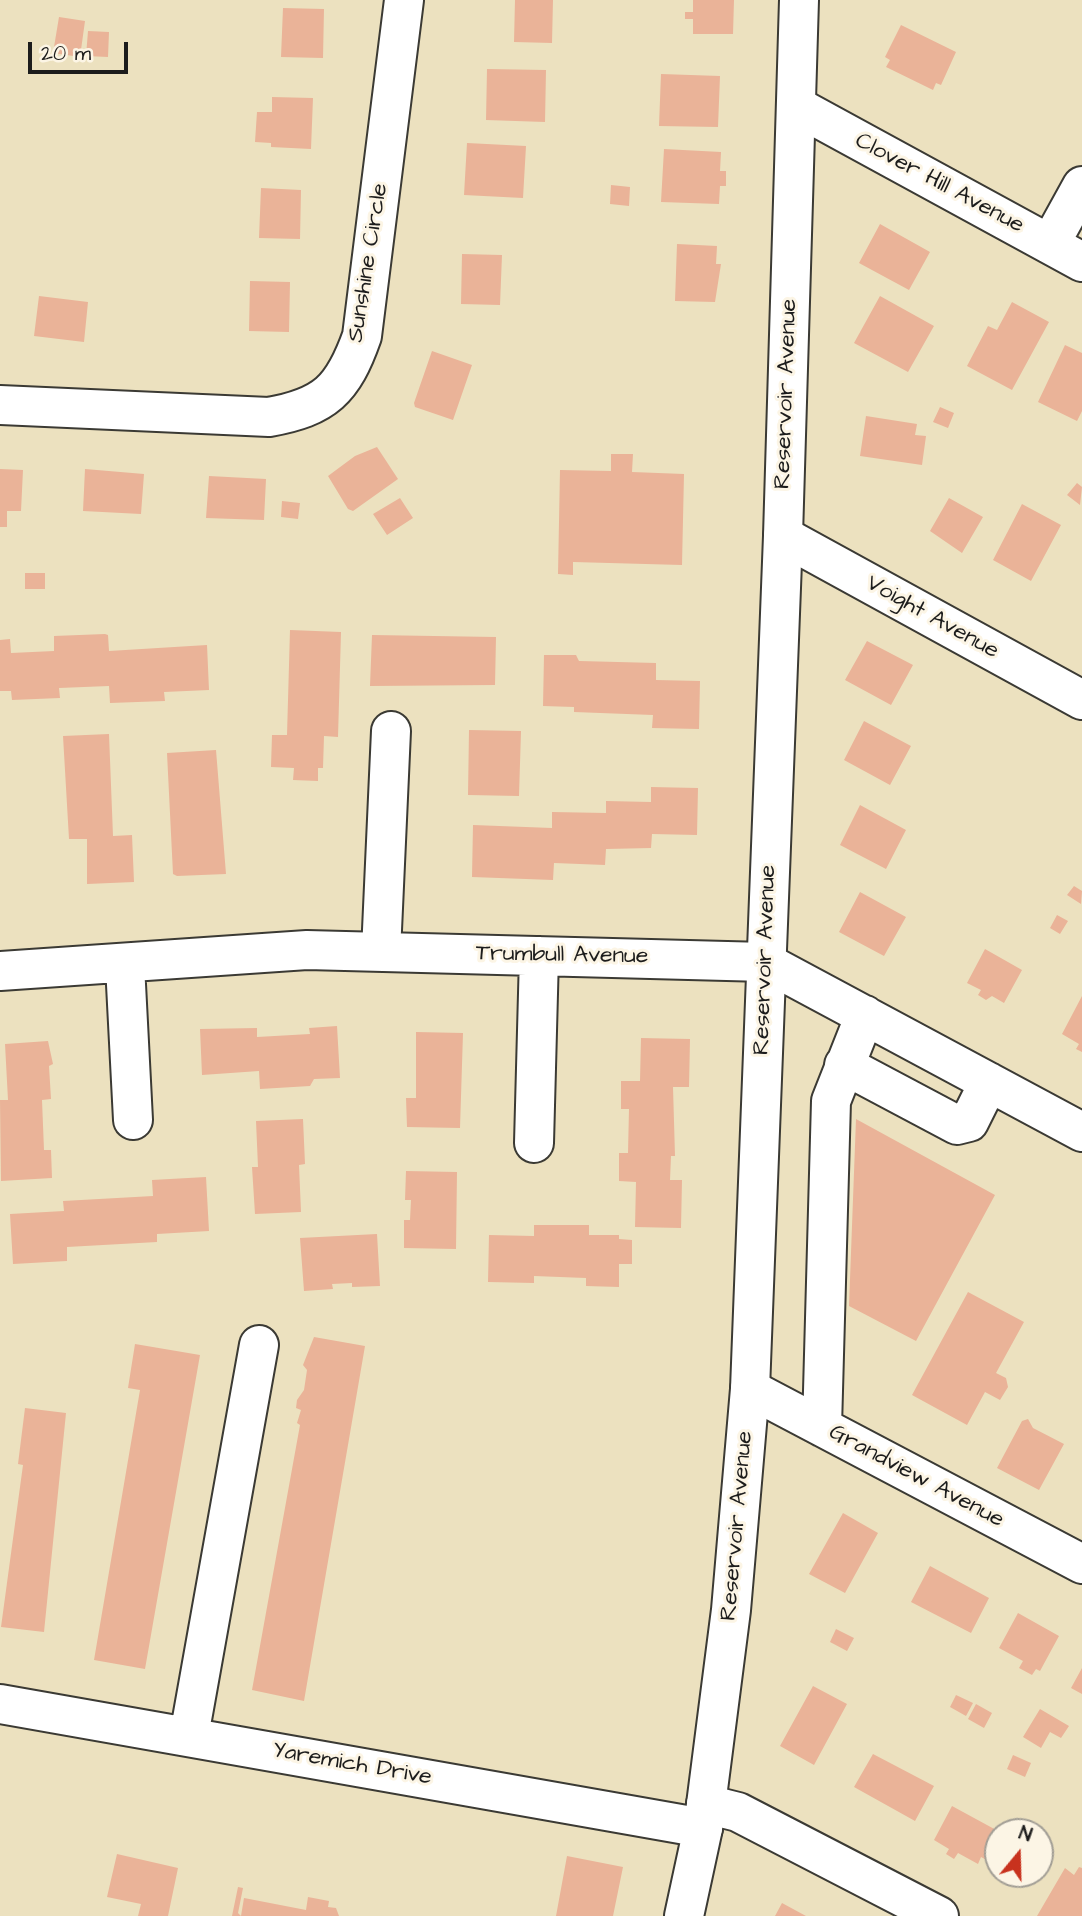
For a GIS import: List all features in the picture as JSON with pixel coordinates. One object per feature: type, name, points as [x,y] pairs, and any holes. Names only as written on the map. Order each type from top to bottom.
[{"type":"street","name":"Sunshine Circle","points":[[0,405],[269,417],[305,411],[341,382],[362,336],[404,0]]},
{"type":"street","name":"Reservoir Avenue","points":[[684,1916],[704,1816],[731,1610],[750,1389],[783,536],[799,0]]},
{"type":"street","name":"Clover Hill Avenue","points":[[796,106],[1066,253]]},
{"type":"street","points":[[1066,253],[1082,186]]},
{"type":"street","name":"Voight Avenue","points":[[783,536],[1082,700]]},
{"type":"street","points":[[381,951],[391,731]]},
{"type":"street","name":"Trumbull Avenue","points":[[1,964],[125,965],[307,950],[765,962],[1082,1132]]},
{"type":"street","points":[[534,1143],[539,956]]},
{"type":"street","points":[[125,965],[133,1120]]},
{"type":"street","points":[[822,1427],[831,1101],[865,1015]]},
{"type":"street","points":[[844,1065],[957,1125],[969,1122],[989,1083]]},
{"type":"street","points":[[189,1736],[259,1345]]},
{"type":"street","name":"Grandview Avenue","points":[[750,1389],[1082,1564]]},
{"type":"street","name":"Yaremich Drive","points":[[0,1704],[704,1816],[738,1812],[939,1916]]},
{"type":"building","points":[[515,0],[553,0],[552,43],[514,42]]},
{"type":"building","points":[[693,0],[734,0],[733,34],[693,34],[693,19],[685,19],[685,12],[693,12]]},
{"type":"building","points":[[283,8],[324,9],[323,58],[281,57]]},
{"type":"building","points":[[59,17],[85,21],[80,57],[53,53]]},
{"type":"building","points":[[901,25],[956,52],[941,85],[936,83],[933,90],[886,67],[890,60],[885,57]]},
{"type":"building","points":[[88,31],[109,32],[108,57],[86,56]]},
{"type":"building","points":[[487,69],[546,70],[545,122],[486,120]]},
{"type":"building","points":[[661,74],[720,76],[718,127],[659,126]]},
{"type":"building","points":[[272,97],[313,98],[311,149],[271,147],[271,143],[255,142],[257,112],[272,112]]},
{"type":"building","points":[[467,143],[526,146],[523,198],[464,195]]},
{"type":"building","points":[[664,149],[721,152],[720,171],[726,171],[726,186],[720,186],[719,204],[661,202]]},
{"type":"building","points":[[611,185],[630,187],[629,206],[610,204]]},
{"type":"building","points":[[261,188],[301,190],[300,239],[259,238]]},
{"type":"building","points":[[880,224],[930,252],[909,290],[859,263]]},
{"type":"building","points":[[677,244],[717,246],[716,264],[721,264],[715,302],[675,301]]},
{"type":"building","points":[[462,254],[502,255],[500,305],[461,304]]},
{"type":"building","points":[[250,281],[290,282],[289,332],[249,331]]},
{"type":"building","points":[[39,296],[88,302],[84,342],[34,336]]},
{"type":"building","points":[[880,296],[934,326],[908,372],[854,343]]},
{"type":"building","points":[[1012,302],[1049,322],[1012,390],[967,366],[988,326],[997,330]]},
{"type":"building","points":[[1065,345],[1082,353],[1082,411],[1077,421],[1038,402]]},
{"type":"building","points":[[432,351],[472,365],[453,420],[415,407],[414,403]]},
{"type":"building","points":[[940,407],[954,413],[948,428],[933,422]]},
{"type":"building","points":[[866,416],[917,424],[915,435],[926,436],[922,465],[860,456]]},
{"type":"building","points":[[377,447],[398,479],[353,511],[348,509],[328,476],[355,456]]},
{"type":"building","points":[[611,454],[633,454],[632,472],[684,474],[682,565],[573,562],[573,575],[558,574],[560,470],[611,471]]},
{"type":"building","points":[[0,469],[23,470],[21,511],[7,511],[7,527],[0,527]]},
{"type":"building","points":[[85,469],[144,474],[141,514],[83,511]]},
{"type":"building","points":[[209,476],[266,479],[264,520],[206,518]]},
{"type":"building","points":[[1077,483],[1082,487],[1080,505],[1067,495]]},
{"type":"building","points":[[400,498],[413,518],[387,535],[373,514]]},
{"type":"building","points":[[949,498],[983,517],[962,553],[930,531]]},
{"type":"building","points":[[282,501],[300,503],[298,519],[281,517]]},
{"type":"building","points":[[1022,504],[1061,525],[1031,581],[993,560]]},
{"type":"building","points":[[25,573],[45,573],[45,589],[25,589]]},
{"type":"building","points":[[290,630],[341,632],[338,737],[324,736],[323,768],[318,768],[318,781],[293,780],[294,768],[271,767],[272,735],[287,735]]},
{"type":"building","points":[[108,635],[109,651],[207,645],[209,690],[164,692],[165,701],[110,703],[109,686],[59,688],[60,698],[12,700],[11,691],[0,691],[0,640],[10,639],[11,653],[54,651],[54,636]]},
{"type":"building","points":[[372,635],[496,637],[495,685],[370,686]]},
{"type":"building","points":[[867,641],[913,665],[891,705],[845,680]]},
{"type":"building","points":[[544,655],[576,655],[579,661],[656,663],[656,680],[700,681],[699,729],[652,728],[653,715],[574,712],[574,707],[543,706]]},
{"type":"building","points":[[864,721],[911,746],[890,785],[844,760]]},
{"type":"building","points":[[469,730],[521,731],[519,796],[468,795]]},
{"type":"building","points":[[109,734],[113,836],[132,835],[134,882],[87,884],[87,839],[69,839],[63,736]]},
{"type":"building","points":[[216,750],[226,874],[177,876],[173,874],[167,753]]},
{"type":"building","points":[[651,787],[698,788],[697,835],[652,834],[651,848],[606,849],[605,865],[554,863],[553,880],[472,877],[473,825],[552,828],[552,812],[606,813],[606,801],[651,802]]},
{"type":"building","points":[[860,805],[906,830],[886,869],[840,845]]},
{"type":"building","points":[[1074,886],[1082,891],[1081,904],[1067,895]]},
{"type":"building","points":[[860,892],[906,917],[884,956],[839,932]]},
{"type":"building","points":[[1057,915],[1068,921],[1060,934],[1050,928]]},
{"type":"building","points":[[985,949],[1022,970],[1004,1003],[992,996],[986,1000],[978,995],[981,990],[967,983]]},
{"type":"building","points":[[1082,996],[1082,1052],[1076,1049],[1079,1044],[1062,1034]]},
{"type":"building","points":[[337,1026],[340,1078],[314,1079],[310,1086],[260,1089],[259,1071],[202,1075],[200,1029],[257,1028],[257,1037],[310,1034],[309,1028]]},
{"type":"building","points":[[416,1032],[463,1033],[460,1128],[407,1127],[406,1098],[416,1098]]},
{"type":"building","points":[[641,1038],[690,1039],[689,1087],[673,1087],[675,1156],[671,1156],[670,1180],[682,1180],[681,1228],[635,1227],[636,1182],[619,1181],[619,1153],[628,1153],[629,1109],[621,1109],[621,1081],[640,1081]]},
{"type":"building","points":[[48,1041],[53,1064],[49,1066],[51,1099],[42,1100],[44,1150],[51,1150],[52,1178],[1,1181],[0,1100],[8,1100],[5,1044]]},
{"type":"building","points":[[303,1119],[305,1164],[299,1165],[301,1212],[255,1214],[252,1167],[258,1167],[256,1121]]},
{"type":"building","points":[[856,1119],[995,1195],[916,1341],[849,1306]]},
{"type":"building","points":[[406,1171],[457,1172],[456,1249],[404,1248],[404,1220],[410,1220],[411,1200],[405,1200]]},
{"type":"building","points":[[206,1177],[209,1231],[157,1234],[157,1242],[67,1247],[67,1261],[13,1264],[10,1214],[64,1211],[63,1201],[153,1196],[152,1180]]},
{"type":"building","points":[[534,1225],[589,1225],[589,1235],[619,1235],[619,1239],[632,1240],[632,1264],[619,1264],[619,1287],[586,1286],[586,1278],[534,1276],[534,1283],[488,1282],[489,1235],[534,1236]]},
{"type":"building","points":[[377,1234],[380,1286],[352,1287],[352,1283],[332,1284],[333,1289],[304,1291],[300,1238]]},
{"type":"building","points":[[968,1292],[1024,1322],[996,1373],[1006,1378],[1008,1387],[1000,1400],[985,1392],[967,1425],[912,1395]]},
{"type":"building","points":[[314,1337],[365,1346],[304,1701],[252,1690],[300,1425],[297,1423],[301,1410],[296,1408],[297,1400],[304,1390],[307,1370],[303,1365]]},
{"type":"building","points":[[135,1344],[200,1355],[145,1669],[94,1660],[140,1390],[128,1388]]},
{"type":"building","points":[[25,1408],[66,1413],[44,1632],[1,1627],[23,1465],[18,1464]]},
{"type":"building","points":[[1028,1419],[1033,1428],[1064,1444],[1039,1490],[997,1468],[1022,1421]]},
{"type":"building","points":[[843,1513],[878,1533],[845,1593],[809,1574]]},
{"type":"building","points":[[930,1566],[989,1598],[971,1633],[911,1602]]},
{"type":"building","points":[[1018,1613],[1059,1636],[1040,1671],[1036,1669],[1032,1675],[1019,1668],[1023,1661],[999,1648]]},
{"type":"building","points":[[836,1629],[854,1638],[847,1651],[830,1642]]},
{"type":"building","points":[[1082,1668],[1082,1694],[1071,1688]]},
{"type":"building","points":[[813,1686],[847,1704],[814,1765],[780,1746]]},
{"type":"building","points":[[956,1695],[973,1703],[966,1716],[950,1707]]},
{"type":"building","points":[[976,1704],[992,1713],[984,1728],[968,1719]]},
{"type":"building","points":[[1040,1709],[1069,1726],[1061,1738],[1050,1732],[1041,1748],[1023,1737]]},
{"type":"building","points":[[873,1754],[934,1786],[915,1821],[854,1787]]},
{"type":"building","points":[[1013,1755],[1031,1763],[1025,1777],[1007,1769]]},
{"type":"building","points":[[952,1806],[984,1823],[984,1859],[981,1857],[978,1864],[958,1853],[954,1859],[946,1854],[949,1849],[934,1840]]},
{"type":"building","points":[[117,1854],[178,1868],[168,1916],[138,1916],[141,1904],[107,1897]]},
{"type":"building","points":[[567,1856],[623,1867],[613,1916],[556,1916]]},
{"type":"building","points":[[1079,1867],[1082,1868],[1082,1916],[1037,1916],[1065,1868],[1074,1875]]},
{"type":"building","points":[[238,1887],[243,1888],[238,1913],[241,1916],[232,1916]]},
{"type":"building","points":[[308,1897],[329,1901],[328,1907],[336,1908],[339,1916],[241,1916],[244,1898],[306,1910]]},
{"type":"building","points":[[782,1903],[806,1916],[775,1916]]}]
